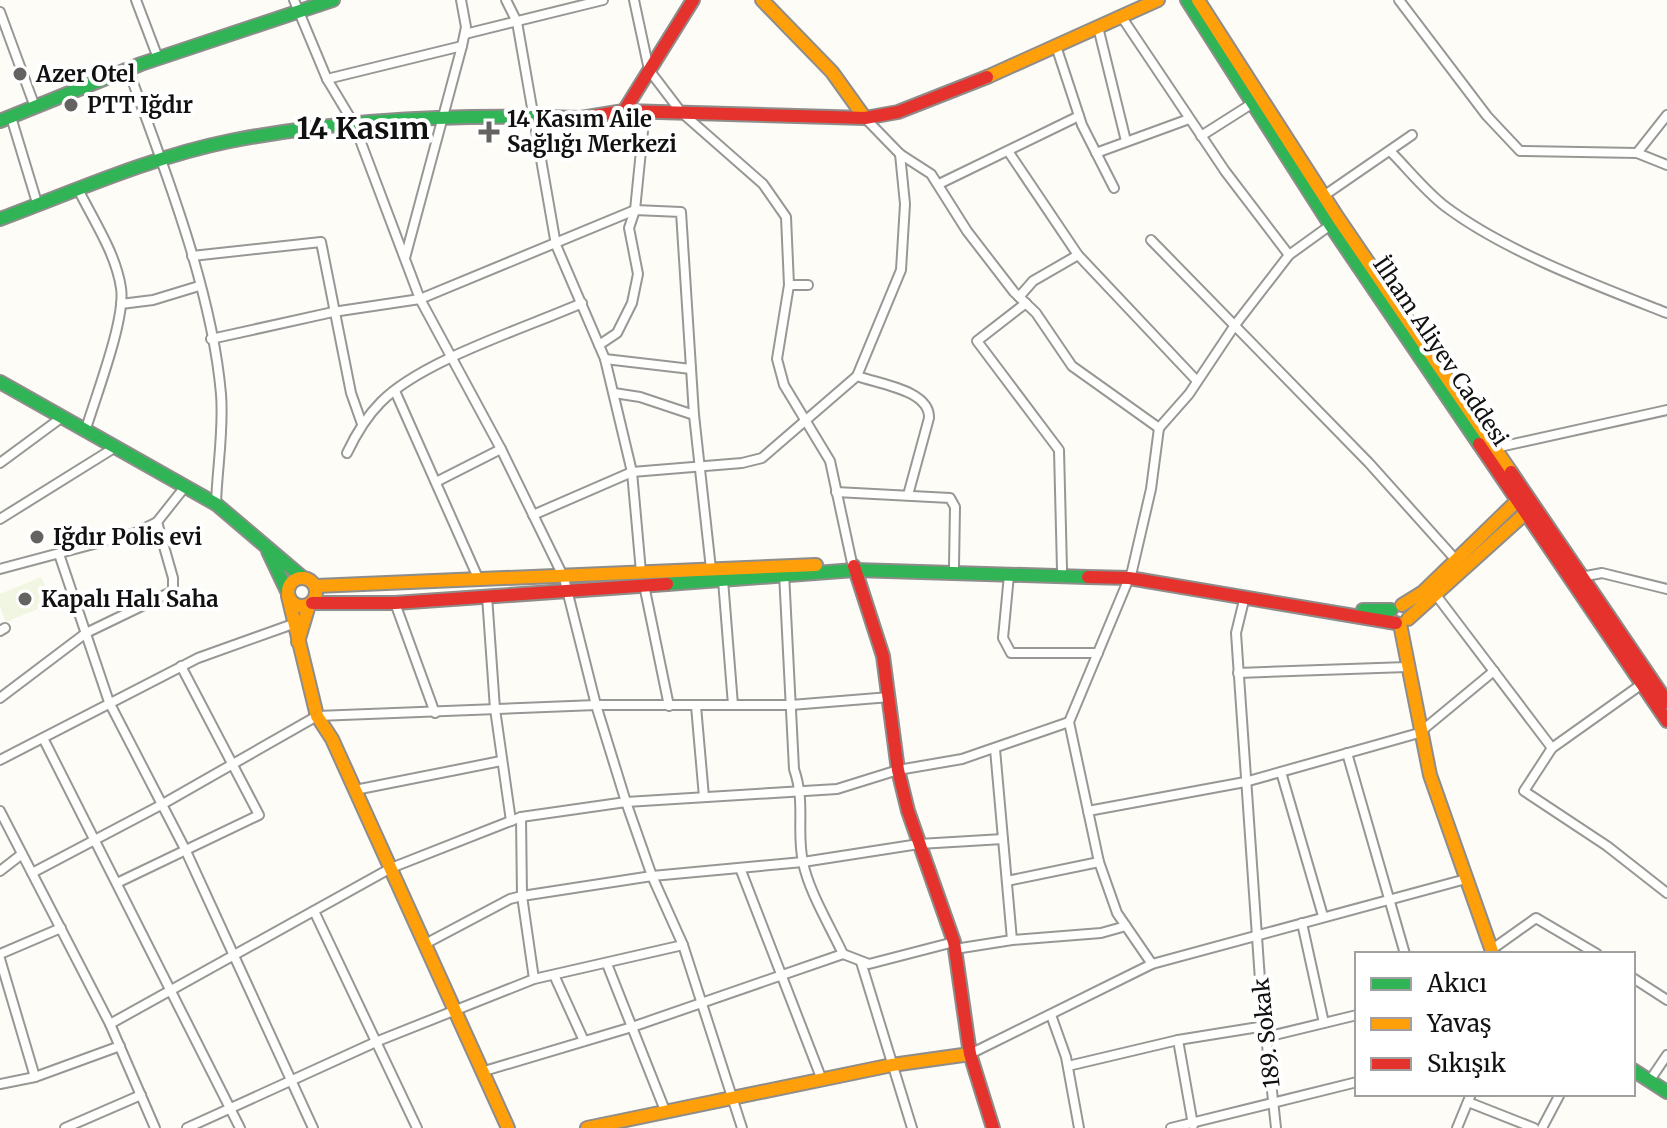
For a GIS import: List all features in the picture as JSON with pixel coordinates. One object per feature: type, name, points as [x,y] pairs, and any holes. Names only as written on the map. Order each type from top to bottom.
[{"type":"street","points":[[136,0],[158,58]]},
{"type":"street","points":[[38,206],[5,119],[295,7],[333,0]]},
{"type":"street","points":[[404,259],[465,34],[461,0]]},
{"type":"street","points":[[506,0],[517,22],[556,245],[605,359],[614,393],[632,472],[642,578],[669,706]]},
{"type":"street","points":[[465,34],[603,0]]},
{"type":"street","points":[[634,0],[649,70],[681,112],[746,167],[781,206],[786,217],[789,285],[777,359],[784,385],[830,461],[854,566],[883,656],[898,770],[919,844],[955,946],[970,1054],[993,1128]]},
{"type":"street","points":[[624,111],[693,0]]},
{"type":"street","points":[[762,0],[832,72],[865,118],[900,154],[931,174],[967,231],[1072,366],[1159,428]]},
{"type":"street","points":[[0,219],[162,159],[230,141],[354,124],[445,115],[581,118],[624,111],[681,112],[734,118],[865,118],[898,112],[942,97],[1158,0]]},
{"type":"street","name":"İlham Aliyev Caddesi","points":[[1187,0],[1253,103],[1521,497],[1581,577],[1667,702]]},
{"type":"street","name":"İlham Aliyev Caddesi","points":[[1198,0],[1319,199]]},
{"type":"street","points":[[1399,0],[1487,116],[1520,151],[1637,153],[1667,165]]},
{"type":"street","points":[[295,7],[327,79],[354,124],[420,299],[501,449],[566,584],[596,705],[626,802],[652,876],[683,945],[742,1128]]},
{"type":"street","points":[[0,12],[35,107]]},
{"type":"street","points":[[1121,16],[1189,119],[1289,255]]},
{"type":"street","points":[[1098,27],[1126,141]]},
{"type":"street","points":[[327,79],[462,46]]},
{"type":"street","points":[[1056,46],[1079,116],[1114,188]]},
{"type":"street","points":[[128,69],[162,159],[192,256],[211,339],[221,395],[216,504]]},
{"type":"street","points":[[1201,136],[1253,103]]},
{"type":"street","points":[[599,345],[617,333],[632,303],[638,274],[629,228],[635,210],[645,111]]},
{"type":"street","points":[[1637,153],[1667,115]]},
{"type":"street","points":[[939,184],[1079,116]]},
{"type":"street","points":[[1096,153],[1189,119]]},
{"type":"street","points":[[1319,199],[1412,135]]},
{"type":"street","points":[[1008,151],[1078,255],[1197,381]]},
{"type":"street","points":[[1390,151],[1445,207],[1488,233],[1603,288],[1667,313]]},
{"type":"street","points":[[533,515],[632,472],[762,458],[807,421],[833,393],[857,376],[901,270],[905,204],[900,154]]},
{"type":"street","points":[[79,191],[114,263],[121,290],[121,304],[85,432]]},
{"type":"street","points":[[211,339],[333,312],[420,299],[635,210],[681,212],[694,415],[711,569]]},
{"type":"street","points":[[1152,964],[1117,913],[1099,862],[1069,722],[1130,574],[1151,489],[1159,428],[1289,255],[1334,222]]},
{"type":"street","name":"İlham Aliyev Caddesi","points":[[1334,222],[1495,448],[1521,497]]},
{"type":"street","points":[[1151,240],[1369,463],[1456,560]]},
{"type":"street","points":[[192,256],[321,242],[351,393],[362,424]]},
{"type":"street","points":[[1062,569],[1059,450],[977,341],[1022,300],[1033,281],[1078,255]]},
{"type":"street","points":[[789,285],[808,285]]},
{"type":"street","points":[[121,304],[153,300],[199,286]]},
{"type":"street","points":[[347,453],[362,424],[395,391],[453,356],[582,303]]},
{"type":"street","points":[[605,359],[691,369]]},
{"type":"street","points":[[857,376],[921,398],[928,406],[929,418],[908,495]]},
{"type":"street","points":[[1,380],[85,432],[216,504],[316,586],[480,582],[566,584]]},
{"type":"street","points":[[395,391],[480,582]]},
{"type":"street","points":[[614,393],[640,397],[694,415]]},
{"type":"street","points":[[1495,448],[1667,410]]},
{"type":"street","points":[[0,463],[61,418]]},
{"type":"street","points":[[0,519],[114,448]]},
{"type":"street","points":[[436,482],[501,449]]},
{"type":"street","points":[[0,569],[106,543],[157,522],[184,488]]},
{"type":"street","points":[[836,492],[950,498],[953,502],[954,566]]},
{"type":"street","points":[[642,578],[723,580],[784,571],[854,566],[1062,569],[1130,574],[1371,611],[1396,608],[1423,592],[1521,497]]},
{"type":"street","points":[[854,566],[1009,575],[1130,574],[1401,622],[1436,595],[1530,509]]},
{"type":"street","name":"İlham Aliyev Caddesi","points":[[1530,509],[1667,721]]},
{"type":"street","points":[[0,698],[86,633],[173,591],[173,578],[157,522]]},
{"type":"street","points":[[265,545],[287,593],[296,605],[395,603],[487,596],[566,584],[711,569],[784,571]]},
{"type":"street","points":[[59,554],[109,702],[185,849],[313,1128]]},
{"type":"street","points":[[784,571],[794,769],[802,793],[803,862],[843,954],[861,962],[903,958],[955,946],[1101,933],[1126,926]]},
{"type":"street","points":[[1581,577],[1602,573],[1667,589]]},
{"type":"street","points":[[1009,575],[1003,638],[1011,653],[1098,653]]},
{"type":"street","points":[[302,577],[294,580],[287,593],[297,645],[317,716],[355,790],[508,1128]]},
{"type":"street","points":[[723,580],[733,705]]},
{"type":"street","points":[[297,645],[316,586]]},
{"type":"street","points":[[1436,595],[1552,748]]},
{"type":"street","points":[[487,596],[495,709],[511,821]]},
{"type":"street","name":"189. Sokak","points":[[1245,596],[1236,633],[1238,673],[1257,937],[1276,1128]]},
{"type":"street","points":[[395,603],[435,713]]},
{"type":"street","points":[[1396,608],[1391,619],[1401,622]]},
{"type":"street","points":[[1401,622],[1419,733],[1492,952],[1529,920],[1542,918],[1594,952]]},
{"type":"street","points":[[0,760],[181,666],[293,624]]},
{"type":"street","points":[[117,883],[259,815],[181,666]]},
{"type":"street","points":[[1238,673],[1407,667]]},
{"type":"street","points":[[1088,811],[1245,782],[1419,733],[1494,671]]},
{"type":"street","points":[[1642,684],[1552,748],[1524,791],[1607,846],[1667,893]]},
{"type":"street","points":[[32,873],[161,805],[317,716],[596,705],[791,705],[890,697]]},
{"type":"street","points":[[696,706],[704,797]]},
{"type":"street","points":[[110,1024],[391,868],[521,817],[626,802],[837,789],[898,770],[940,764],[995,749],[1069,722]]},
{"type":"street","points":[[43,738],[240,1128]]},
{"type":"street","points":[[995,749],[1012,940]]},
{"type":"street","points":[[1347,753],[1404,952]]},
{"type":"street","points":[[355,790],[501,761]]},
{"type":"street","points":[[1281,772],[1323,916]]},
{"type":"street","points":[[0,811],[110,1024],[155,1128]]},
{"type":"street","points":[[521,817],[522,896],[534,979]]},
{"type":"street","points":[[425,944],[510,899],[522,896],[652,876],[803,862],[919,844],[1003,839]]},
{"type":"street","points":[[0,871],[22,854]]},
{"type":"street","points":[[1007,881],[1099,862]]},
{"type":"street","points":[[740,868],[822,1080]]},
{"type":"street","points":[[587,1128],[635,1124],[666,1113],[733,1098],[892,1065],[970,1054],[1152,964],[1466,879]]},
{"type":"street","points":[[314,911],[417,1128]]},
{"type":"street","points":[[1302,923],[1324,1023]]},
{"type":"street","points":[[35,1077],[0,956],[61,928]]},
{"type":"street","points":[[187,1128],[378,1041],[534,979],[683,945]]},
{"type":"street","points":[[481,1072],[632,1027],[843,954]]},
{"type":"street","points":[[861,962],[912,1128]]},
{"type":"street","points":[[607,964],[666,1113]]},
{"type":"street","points":[[554,975],[584,1041]]},
{"type":"street","points":[[1635,979],[1667,1000]]},
{"type":"street","points":[[1051,1015],[1068,1066],[1079,1128]]},
{"type":"street","points":[[1266,1037],[1355,1015]]},
{"type":"street","points":[[1068,1066],[1178,1040],[1265,1026]]},
{"type":"street","points":[[1178,1040],[1193,1126]]},
{"type":"street","points":[[0,1084],[35,1077],[120,1046]]},
{"type":"street","points":[[1650,1080],[1667,1055]]},
{"type":"street","points":[[1635,1071],[1667,1092]]},
{"type":"street","points":[[1171,1128],[1193,1126],[1355,1083]]},
{"type":"street","points":[[65,1128],[141,1095]]},
{"type":"street","points":[[1542,1128],[1559,1096]]},
{"type":"street","points":[[1457,1128],[1470,1098],[1534,1128]]},
{"type":"green space","name":"Kapalı Halı Saha","points":[[41,577],[52,603],[6,622],[0,607],[0,594]]},
{"type":"traffic: fast","points":[[0,121],[141,64],[333,0]]},
{"type":"traffic: fast","points":[[1187,0],[1331,226],[1479,444]]},
{"type":"traffic: fast","points":[[0,219],[142,165],[230,141],[384,121],[539,117]]},
{"type":"traffic: fast","points":[[0,382],[216,504],[302,577]]},
{"type":"traffic: fast","points":[[268,551],[287,591]]},
{"type":"traffic: fast","points":[[667,584],[855,570],[1088,577]]},
{"type":"traffic: fast","points":[[1363,610],[1391,610]]},
{"type":"traffic: fast","points":[[1635,1071],[1667,1092]]},
{"type":"traffic: slow","points":[[762,0],[832,72],[865,118]]},
{"type":"traffic: slow","points":[[987,77],[1158,0]]},
{"type":"traffic: slow","points":[[1198,0],[1338,218],[1511,472]]},
{"type":"traffic: slow","points":[[1402,605],[1423,592],[1522,496]]},
{"type":"traffic: slow","points":[[1408,619],[1530,509]]},
{"type":"traffic: slow","points":[[316,586],[816,565]]},
{"type":"traffic: slow","points":[[302,578],[312,582],[316,592],[312,602],[302,606],[292,602],[288,592],[292,582],[302,578]]},
{"type":"traffic: slow","points":[[288,596],[317,716],[332,739],[508,1128]]},
{"type":"traffic: slow","points":[[298,642],[309,605]]},
{"type":"traffic: slow","points":[[1400,624],[1430,775],[1492,952]]},
{"type":"traffic: slow","points":[[587,1128],[892,1065],[970,1054]]},
{"type":"traffic: jam","points":[[624,111],[693,0]]},
{"type":"traffic: jam","points":[[539,117],[581,118],[624,111],[865,118],[898,112],[987,77]]},
{"type":"traffic: jam","points":[[1479,444],[1667,721]]},
{"type":"traffic: jam","points":[[1511,472],[1667,702]]},
{"type":"traffic: jam","points":[[854,566],[883,656],[898,770],[908,811],[954,942],[970,1054],[993,1128]]},
{"type":"traffic: jam","points":[[1088,577],[1129,578],[1396,623]]},
{"type":"traffic: jam","points":[[312,603],[395,603],[667,584]]},
{"type":"place","name":"Azer Otel","points":[[20,74]]},
{"type":"place","name":"PTT Iğdır","points":[[71,105]]},
{"type":"place","name":"14 Kasım Aile Sağlığı Merkezi","points":[[489,132]]},
{"type":"place","name":"Iğdır Polis evi","points":[[37,537]]},
{"type":"place","name":"Kapalı Halı Saha","points":[[25,599]]},
{"type":"district","name":"14 Kasım","points":[[363,128]]}]
